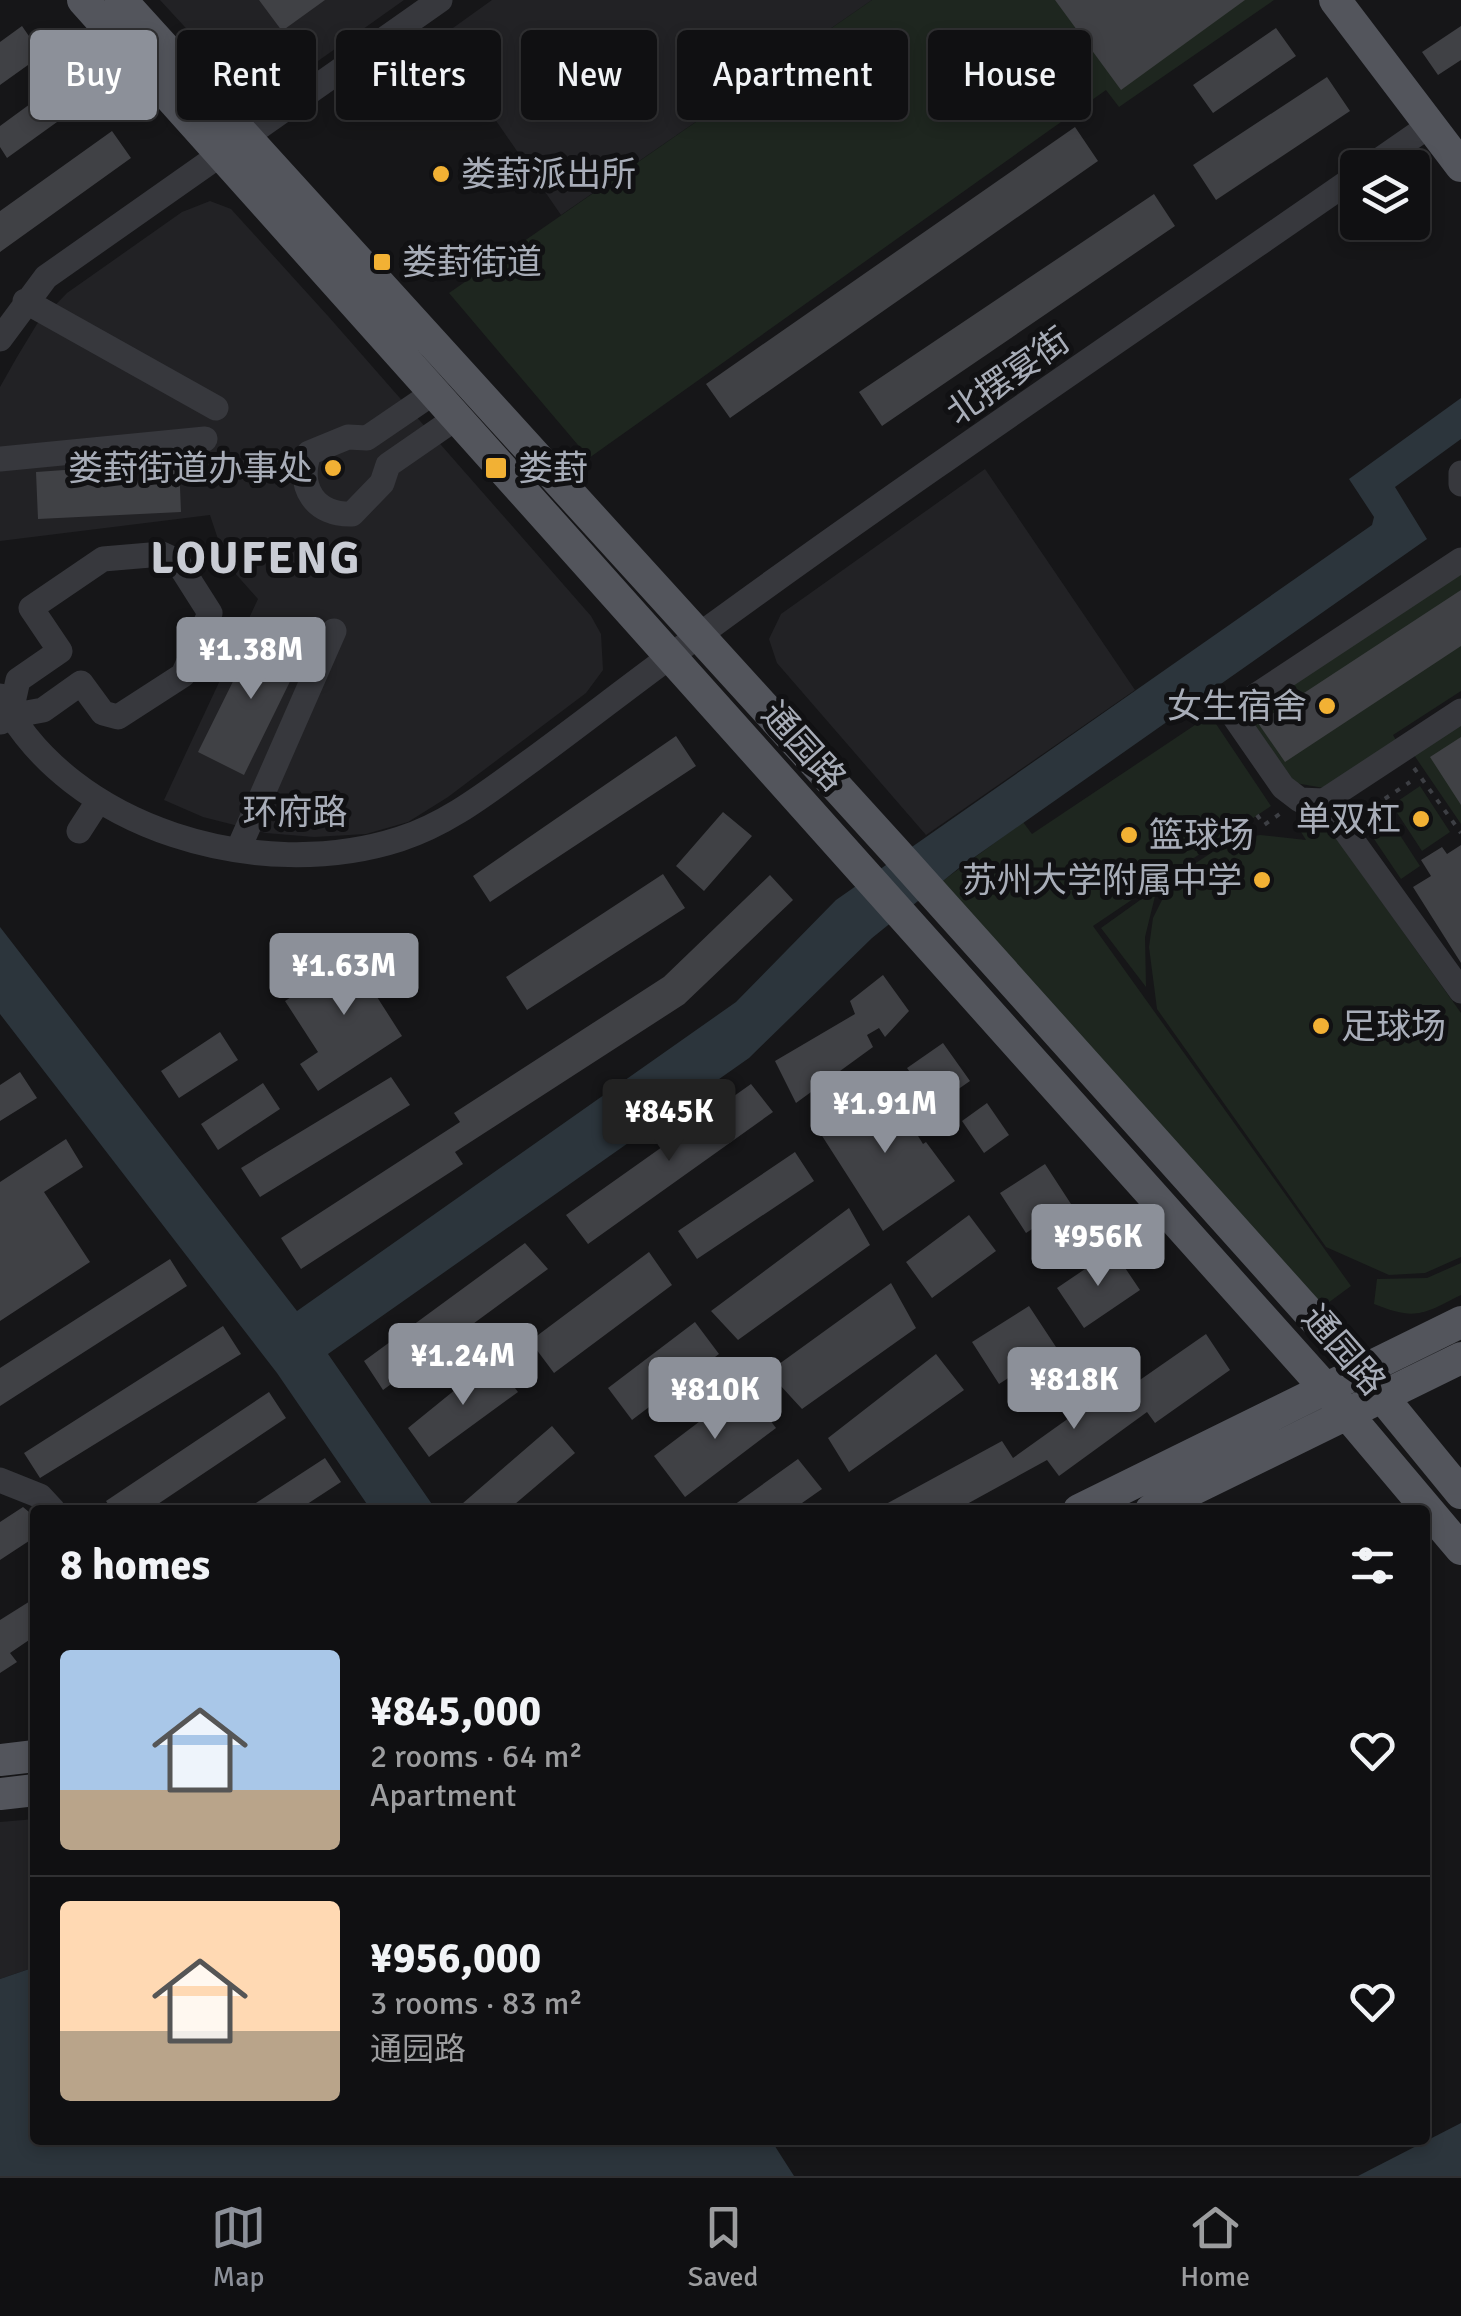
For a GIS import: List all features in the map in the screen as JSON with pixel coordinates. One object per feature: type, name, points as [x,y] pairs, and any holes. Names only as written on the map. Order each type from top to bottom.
[{"type":"main road","name":"通园路","points":[[83,0],[232,147],[699,635],[1361,1371],[1461,1493]]},
{"type":"main road","name":"通园路","points":[[122,0],[232,147],[456,418],[1326,1388],[1424,1505]]},
{"type":"main road","points":[[1336,0],[1461,166]]},
{"type":"main road","points":[[1088,1505],[1461,1322]]},
{"type":"main road","points":[[1161,1505],[1461,1358]]},
{"type":"main road","name":"通园路","points":[[1430,1512],[1461,1549]]},
{"type":"main road","points":[[0,1760],[30,1757]]},
{"type":"main road","points":[[0,1794],[30,1791]]},
{"type":"street","points":[[0,339],[25,300],[46,277],[440,0]]},
{"type":"street","points":[[1393,150],[1430,124]]},
{"type":"street","name":"北摆宴街","points":[[699,635],[1340,188]]},
{"type":"street","points":[[25,300],[216,408]]},
{"type":"street","points":[[434,392],[367,438],[348,438],[309,453],[304,480],[316,503],[339,514],[352,514],[382,483],[388,464],[456,418]]},
{"type":"street","points":[[0,459],[205,439]]},
{"type":"street","points":[[1461,473],[1461,484]]},
{"type":"street","points":[[162,554],[177,561],[210,613],[183,675],[118,717],[103,713],[81,682],[43,710],[3,712],[18,680],[60,651],[31,608],[103,559],[162,554]]},
{"type":"street","points":[[1461,560],[1231,712],[1282,787],[1312,800],[1461,991]]},
{"type":"street","points":[[238,850],[334,632]]},
{"type":"street","name":"环府路","points":[[3,712],[40,750],[99,800],[182,837],[238,850],[340,853],[401,839],[459,813],[699,635]]},
{"type":"street","points":[[1312,800],[1402,750],[1461,711]]},
{"type":"street","points":[[79,832],[99,800]]},
{"type":"street","points":[[0,1480],[40,1496],[48,1505]]},
{"type":"path","points":[[1402,750],[1461,832]]},
{"type":"path","points":[[1374,806],[1410,782]]},
{"type":"path","points":[[1257,815],[1264,824],[1312,800]]},
{"type":"shaded area","points":[[160,0],[404,0],[362,30],[336,30],[336,48],[316,62],[316,30],[188,30]]},
{"type":"shaded area","points":[[492,0],[872,0],[829,30],[677,30],[677,120],[698,120],[561,215],[496,120],[501,120],[501,30],[450,30]]},
{"type":"shaded area","points":[[872,0],[1274,0],[1119,107],[1106,90],[1091,101],[1091,30],[928,30],[928,120],[1064,120],[589,458],[449,293],[699,120],[908,120],[908,30],[829,30]]},
{"type":"shaded area","points":[[210,201],[231,209],[328,316],[591,616],[601,634],[603,670],[586,693],[448,797],[408,822],[366,834],[314,837],[266,833],[203,817],[164,800],[258,599],[226,563],[210,515],[0,541],[0,387],[37,324],[67,293],[182,212]]},
{"type":"shaded area","points":[[1461,398],[1461,439],[1395,487],[1427,539],[959,868],[872,938],[749,1058],[328,1354],[433,1505],[368,1505],[277,1373],[0,1014],[0,927],[297,1311],[736,1002],[836,900],[1372,525],[1374,517],[1349,479]]},
{"type":"shaded area","points":[[985,469],[1135,690],[926,835],[777,663],[769,639],[781,614]]},
{"type":"shaded area","points":[[1461,563],[1461,691],[1393,735],[1400,747],[1335,790],[1284,781],[1236,712]]},
{"type":"shaded area","points":[[1210,715],[1271,806],[1093,926],[1351,1286],[1317,1311],[937,885],[1023,822],[1032,834]]},
{"type":"shaded area","points":[[1461,724],[1461,824],[1414,755]]},
{"type":"shaded area","name":"单双杠","points":[[1420,786],[1450,832],[1422,851],[1392,805]]},
{"type":"shaded area","points":[[1317,811],[1461,1013],[1461,1257],[1425,1273],[1389,1275],[1326,1247],[1157,1009],[1149,947],[1153,918],[1167,890],[1182,872],[1231,840],[1260,835],[1306,840],[1296,824]]},
{"type":"shaded area","points":[[1392,823],[1420,866],[1401,879],[1372,836]]},
{"type":"shaded area","points":[[1157,888],[1145,937],[1146,987],[1101,928]]},
{"type":"shaded area","points":[[1461,1263],[1461,1295],[1437,1307],[1410,1314],[1374,1304],[1377,1279],[1427,1278]]},
{"type":"shaded area","points":[[30,1819],[30,1969],[0,1979],[0,1822]]},
{"type":"shaded area","points":[[30,1969],[30,2145],[774,2145],[794,2176],[0,2176],[0,1979]]},
{"type":"shaded area","points":[[1461,2123],[1461,2176],[1358,2176],[1418,2145],[1430,2145],[1430,2139]]},
{"type":"building","points":[[259,0],[325,0],[283,30]]},
{"type":"building","points":[[1055,0],[1245,0],[1121,90],[1091,49],[1091,30],[1077,30]]},
{"type":"building","points":[[22,26],[30,38],[30,64],[0,85],[0,42]]},
{"type":"building","points":[[1461,26],[1461,60],[1438,75],[1422,52]]},
{"type":"building","points":[[1276,28],[1296,56],[1213,113],[1193,85]]},
{"type":"building","points":[[1327,77],[1350,111],[1216,200],[1193,165]]},
{"type":"building","points":[[30,104],[30,120],[60,120],[7,158],[0,147],[0,126]]},
{"type":"building","points":[[1075,127],[1098,161],[730,418],[706,384]]},
{"type":"building","points":[[112,131],[131,158],[0,252],[0,211]]},
{"type":"building","points":[[1154,194],[1175,226],[882,426],[859,392]]},
{"type":"building","points":[[179,462],[181,512],[38,519],[36,472]]},
{"type":"building","points":[[1461,590],[1461,646],[1285,762],[1258,723]]},
{"type":"building","points":[[259,629],[305,651],[244,775],[198,752]]},
{"type":"building","points":[[676,736],[696,766],[490,902],[473,876]]},
{"type":"building","points":[[1461,737],[1461,805],[1430,757]]},
{"type":"building","points":[[723,812],[752,836],[704,891],[676,866]]},
{"type":"building","points":[[1461,845],[1461,963],[1413,887],[1431,876],[1421,860],[1442,847],[1447,854]]},
{"type":"building","points":[[663,874],[685,908],[527,1010],[506,977]]},
{"type":"building","points":[[770,875],[793,900],[684,1004],[455,1152],[463,1164],[301,1269],[281,1238],[460,1122],[454,1113],[664,977]]},
{"type":"building","points":[[372,945],[390,973],[370,986],[402,1036],[318,1091],[300,1064],[318,1052],[285,1001]]},
{"type":"building","points":[[883,975],[909,1011],[885,1037],[879,1028],[867,1035],[873,1047],[796,1103],[775,1061],[855,1014],[850,1001]]},
{"type":"building","points":[[220,1032],[238,1060],[179,1098],[161,1071]]},
{"type":"building","points":[[943,1043],[970,1081],[934,1106],[907,1068]]},
{"type":"building","points":[[20,1072],[37,1098],[0,1121],[0,1085]]},
{"type":"building","points":[[391,1077],[410,1105],[260,1197],[241,1168]]},
{"type":"building","points":[[884,1081],[923,1144],[926,1142],[955,1181],[883,1231],[817,1128]]},
{"type":"building","points":[[263,1083],[280,1109],[218,1150],[201,1124]]},
{"type":"building","points":[[751,1084],[773,1112],[588,1244],[566,1215]]},
{"type":"building","points":[[987,1103],[1009,1135],[984,1153],[962,1121]]},
{"type":"building","points":[[66,1139],[83,1167],[44,1192],[90,1262],[0,1321],[0,1182]]},
{"type":"building","points":[[795,1152],[814,1181],[697,1259],[678,1231]]},
{"type":"building","points":[[1045,1164],[1071,1204],[1026,1233],[1000,1193]]},
{"type":"building","points":[[849,1208],[870,1245],[738,1340],[711,1311]]},
{"type":"building","points":[[969,1215],[996,1251],[932,1298],[906,1262]]},
{"type":"building","points":[[525,1243],[548,1269],[383,1390],[364,1361]]},
{"type":"building","points":[[1113,1250],[1140,1290],[1084,1328],[1057,1288]]},
{"type":"building","points":[[649,1252],[672,1285],[554,1373],[530,1341]]},
{"type":"building","points":[[170,1259],[187,1286],[0,1406],[0,1368]]},
{"type":"building","points":[[891,1283],[916,1328],[802,1409],[768,1372]]},
{"type":"building","points":[[1029,1306],[1056,1347],[999,1384],[972,1342]]},
{"type":"building","points":[[695,1322],[719,1354],[632,1420],[608,1388]]},
{"type":"building","points":[[223,1326],[241,1354],[40,1478],[24,1453]]},
{"type":"building","points":[[1206,1334],[1230,1370],[1155,1423],[1147,1412],[1059,1476],[1047,1460],[965,1505],[884,1505],[1002,1441],[1013,1458],[1118,1383],[1124,1391]]},
{"type":"building","points":[[936,1354],[964,1390],[849,1472],[828,1438]]},
{"type":"building","points":[[493,1359],[518,1392],[429,1457],[408,1428]]},
{"type":"building","points":[[745,1387],[776,1428],[685,1497],[654,1456]]},
{"type":"building","points":[[269,1392],[286,1418],[156,1505],[109,1505],[106,1501]]},
{"type":"building","points":[[552,1426],[575,1453],[514,1505],[461,1505]]},
{"type":"building","points":[[325,1458],[341,1482],[306,1505],[253,1505]]},
{"type":"building","points":[[798,1459],[822,1489],[799,1505],[734,1505]]},
{"type":"building","points":[[23,1507],[30,1513],[30,1540],[0,1560],[0,1522]]},
{"type":"building","points":[[30,1601],[30,1639],[10,1653],[17,1662],[0,1673],[0,1620]]},
{"type":"place","name":"娄葑派出所","points":[[441,174]]},
{"type":"place","name":"娄葑街道","points":[[382,262]]},
{"type":"place","name":"娄葑街道办事处","points":[[333,468]]},
{"type":"place","name":"娄葑","points":[[496,468]]},
{"type":"place","name":"女生宿舍","points":[[1327,706]]},
{"type":"place","name":"单双杠","points":[[1421,819]]},
{"type":"place","name":"篮球场","points":[[1129,835]]},
{"type":"place","name":"苏州大学附属中学","points":[[1262,880]]},
{"type":"place","name":"足球场","points":[[1321,1026]]},
{"type":"district","name":"LOUFENG","points":[[256,557]]}]
